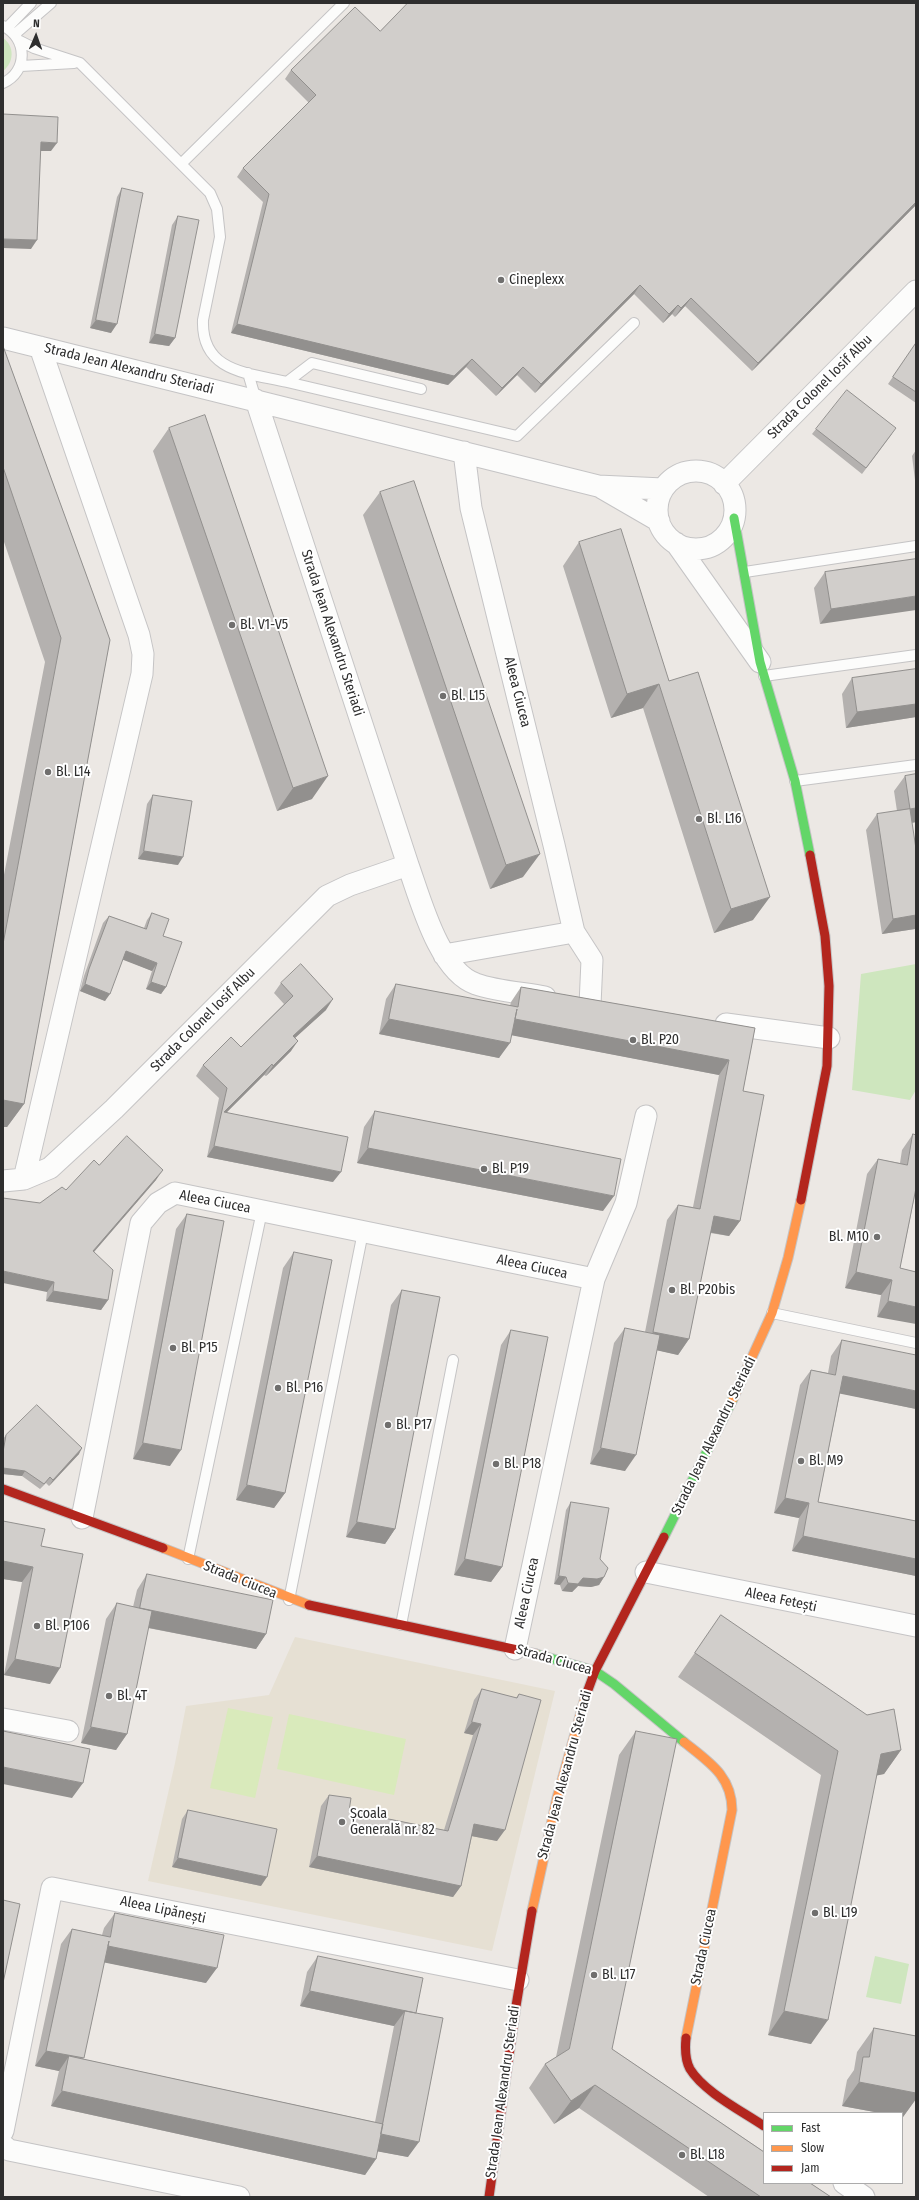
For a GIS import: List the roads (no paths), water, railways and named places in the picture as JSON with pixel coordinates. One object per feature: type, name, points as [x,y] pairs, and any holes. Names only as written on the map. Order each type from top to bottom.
[{"type":"street","name":"Strada Colonel Iosif Albu","points":[[724,484],[916,291]]},
{"type":"street","name":"Strada Jean Alexandru Steriadi","points":[[3,338],[598,486],[664,489]]},
{"type":"street","points":[[24,1179],[142,674],[143,654],[134,620],[40,347]]},
{"type":"street","name":"Strada Jean Alexandru Steriadi","points":[[256,400],[408,865]]},
{"type":"street","name":"Aleea Ciucea","points":[[464,452],[471,508],[553,837],[574,932],[592,960],[590,1005]]},
{"type":"street","points":[[695,472],[711,475],[724,484],[731,494],[735,505],[734,518],[730,529],[722,539],[712,546],[700,549],[688,548],[676,543],[662,530],[659,521],[658,505],[664,489],[677,477],[695,472]]},
{"type":"street","name":"Strada Jean Alexandru Steriadi","points":[[598,486],[659,521]]},
{"type":"street","name":"Strada Jean Alexandru Steriadi","points":[[489,2197],[518,1980],[537,1879],[559,1789],[585,1695],[595,1671],[716,1435],[772,1313],[788,1258],[805,1184],[823,1093],[828,1038],[829,986],[825,936],[812,862],[795,781],[762,669],[734,518]]},
{"type":"street","name":"Strada Jean Alexandru Steriadi","points":[[676,543],[762,669]]},
{"type":"street","name":"Strada Colonel Iosif Albu","points":[[3,1181],[24,1179],[50,1168],[114,1109],[327,896],[350,885],[408,865]]},
{"type":"street","points":[[408,865],[435,940],[459,972],[475,984],[611,1008]]},
{"type":"street","points":[[444,954],[574,932]]},
{"type":"street","points":[[705,1021],[828,1038]]},
{"type":"street","name":"Aleea Ciucea","points":[[515,1649],[594,1279],[626,1203],[646,1116]]},
{"type":"street","name":"Aleea Ciucea","points":[[82,1518],[141,1223],[158,1203],[175,1193],[594,1279]]},
{"type":"street","name":"Strada Ciucea","points":[[3,1489],[188,1559],[289,1600],[567,1661],[595,1671],[614,1684],[713,1765],[728,1784],[732,1796],[730,1823],[684,2047],[691,2069],[701,2081],[763,2125]]},
{"type":"street","name":"Aleea Fetești","points":[[646,1572],[916,1626]]},
{"type":"street","points":[[3,1719],[68,1731]]},
{"type":"street","name":"Aleea Lipănești","points":[[3,2131],[52,1888],[518,1980]]},
{"type":"street","points":[[3,2145],[9,2150],[172,2190],[239,2197]]},
{"type":"street","points":[[845,2184],[864,2197]]},
{"type":"lane","points":[[11,33],[31,3]]},
{"type":"lane","points":[[11,33],[51,3]]},
{"type":"lane","points":[[181,164],[344,3]]},
{"type":"lane","points":[[11,33],[34,48],[80,63],[210,193],[217,209],[220,236],[203,320],[202,333],[209,351],[226,367],[517,436],[634,323]]},
{"type":"lane","points":[[3,83],[12,79],[21,66],[22,49],[11,33]]},
{"type":"lane","points":[[21,66],[80,63]]},
{"type":"lane","points":[[287,382],[312,363],[421,389]]},
{"type":"lane","points":[[248,373],[256,400]]},
{"type":"lane","points":[[745,572],[916,546]]},
{"type":"lane","points":[[762,669],[916,655]]},
{"type":"lane","points":[[795,781],[916,765]]},
{"type":"lane","points":[[188,1559],[262,1211]]},
{"type":"lane","points":[[289,1600],[364,1232]]},
{"type":"lane","points":[[772,1313],[916,1343]]},
{"type":"lane","points":[[401,1625],[453,1360]]},
{"type":"place","name":"Cineplexx","points":[[501,280]]},
{"type":"place","name":"Bl. V1-V5","points":[[232,625]]},
{"type":"place","name":"Bl. L15","points":[[443,696]]},
{"type":"place","name":"Bl. L14","points":[[48,772]]},
{"type":"place","name":"Bl. L16","points":[[699,819]]},
{"type":"place","name":"Bl. P20","points":[[633,1040]]},
{"type":"place","name":"Bl. P19","points":[[484,1169]]},
{"type":"place","name":"Bl. M10","points":[[877,1237]]},
{"type":"place","name":"Bl. P20bis","points":[[672,1290]]},
{"type":"place","name":"Bl. P15","points":[[173,1348]]},
{"type":"place","name":"Bl. P16","points":[[278,1388]]},
{"type":"place","name":"Bl. P17","points":[[388,1425]]},
{"type":"place","name":"Bl. M9","points":[[801,1461]]},
{"type":"place","name":"Bl. P18","points":[[496,1464]]},
{"type":"place","name":"Bl. P106","points":[[37,1626]]},
{"type":"place","name":"Bl. 4T","points":[[109,1696]]},
{"type":"place","name":"Școala Generală nr. 82","points":[[342,1822]]},
{"type":"place","name":"Bl. L19","points":[[815,1913]]},
{"type":"place","name":"Bl. L17","points":[[594,1975]]},
{"type":"place","name":"Bl. L18","points":[[682,2155]]}]
